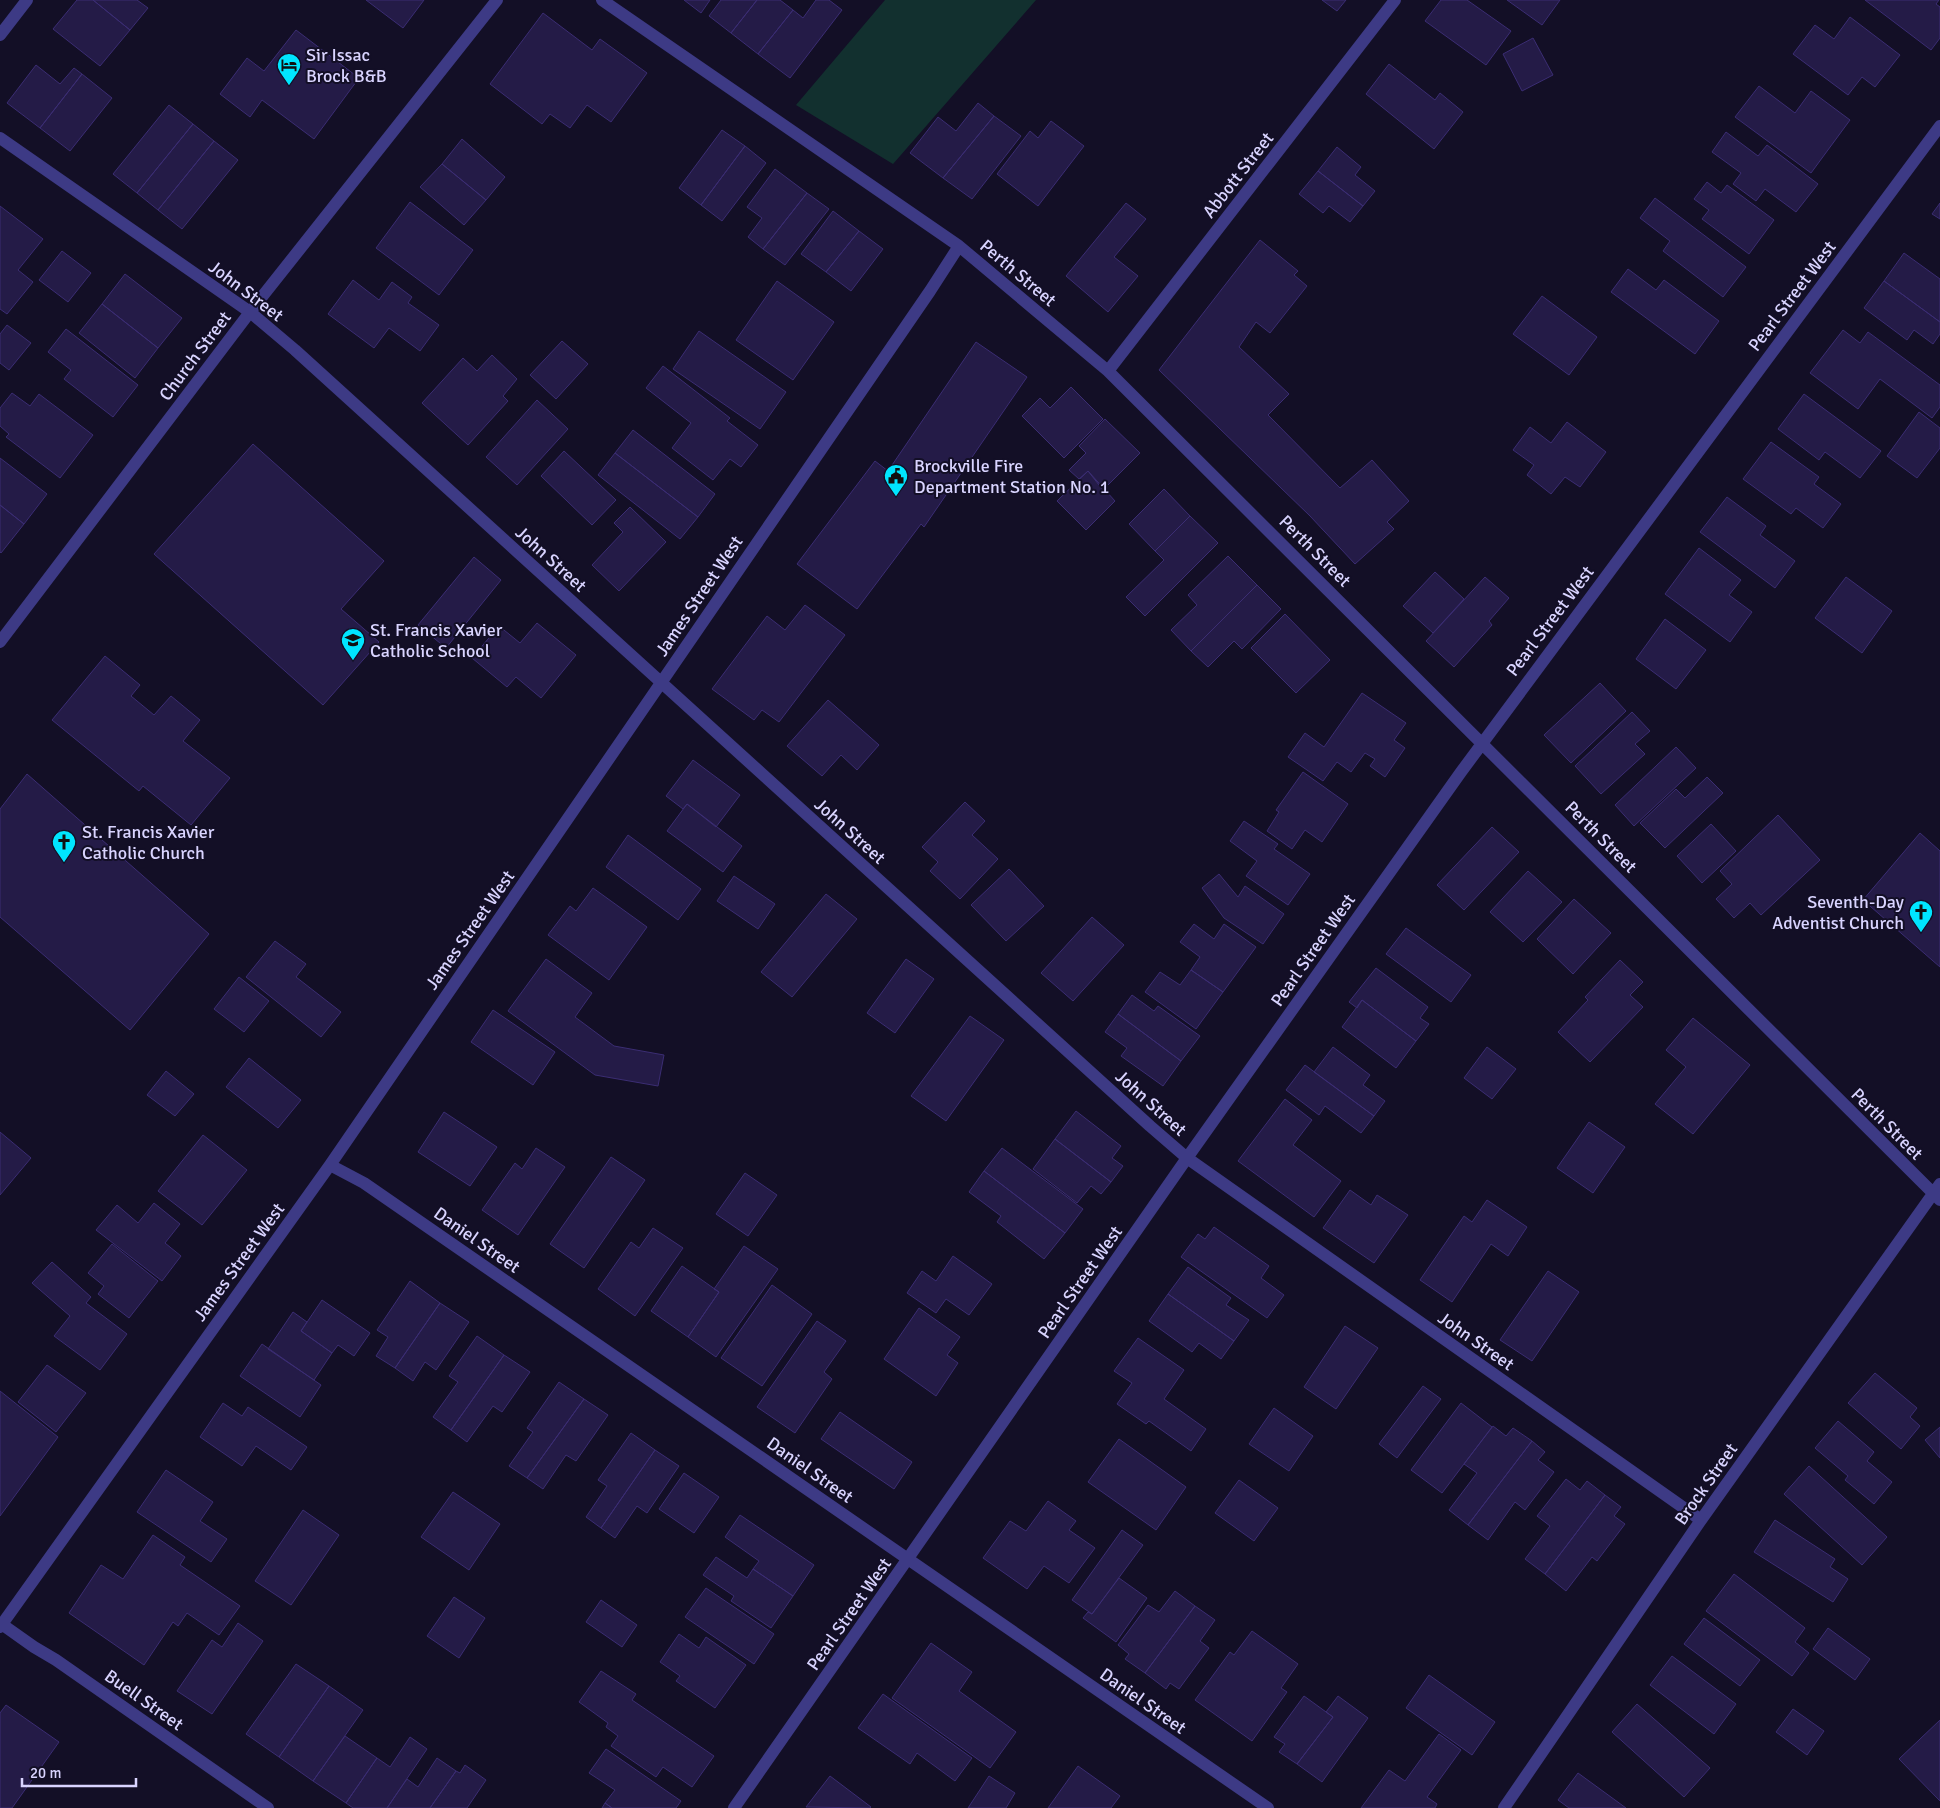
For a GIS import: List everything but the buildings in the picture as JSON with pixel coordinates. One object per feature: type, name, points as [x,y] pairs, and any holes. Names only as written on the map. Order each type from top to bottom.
[{"type":"street","points":[[0,36],[27,0]]},
{"type":"street","name":"Church Street","points":[[0,642],[250,312],[497,0]]},
{"type":"street","name":"Perth Street","points":[[602,0],[959,246],[1108,371],[1938,1193]]},
{"type":"street","name":"Abbott Street","points":[[1108,371],[1395,0]]},
{"type":"street","name":"Pearl Street West","points":[[734,1808],[1187,1158],[1483,742],[1940,126]]},
{"type":"street","name":"John Street","points":[[0,138],[250,312],[295,350],[1120,1100],[1187,1158],[1701,1520]]},
{"type":"street","name":"James Street West","points":[[1,1625],[330,1164],[662,683],[959,246]]},
{"type":"street","name":"Daniel Street","points":[[330,1164],[364,1183],[1268,1808]]},
{"type":"street","name":"Brock Street","points":[[1504,1808],[1701,1520],[1938,1193]]},
{"type":"street","name":"Buell Street","points":[[1,1625],[56,1660],[268,1808]]},
{"type":"green space","points":[[885,0],[1036,0],[893,164],[796,105]]},
{"type":"place","name":"Sir Issac Brock B&B","points":[[289,86]]},
{"type":"place","name":"Brockville Fire Department Station No. 1","points":[[896,497]]},
{"type":"place","name":"St. Francis Xavier Catholic School","points":[[353,661]]},
{"type":"place","name":"St. Francis Xavier Catholic Church","points":[[64,863]]},
{"type":"place","name":"Seventh-Day Adventist Church","points":[[1921,933]]}]
